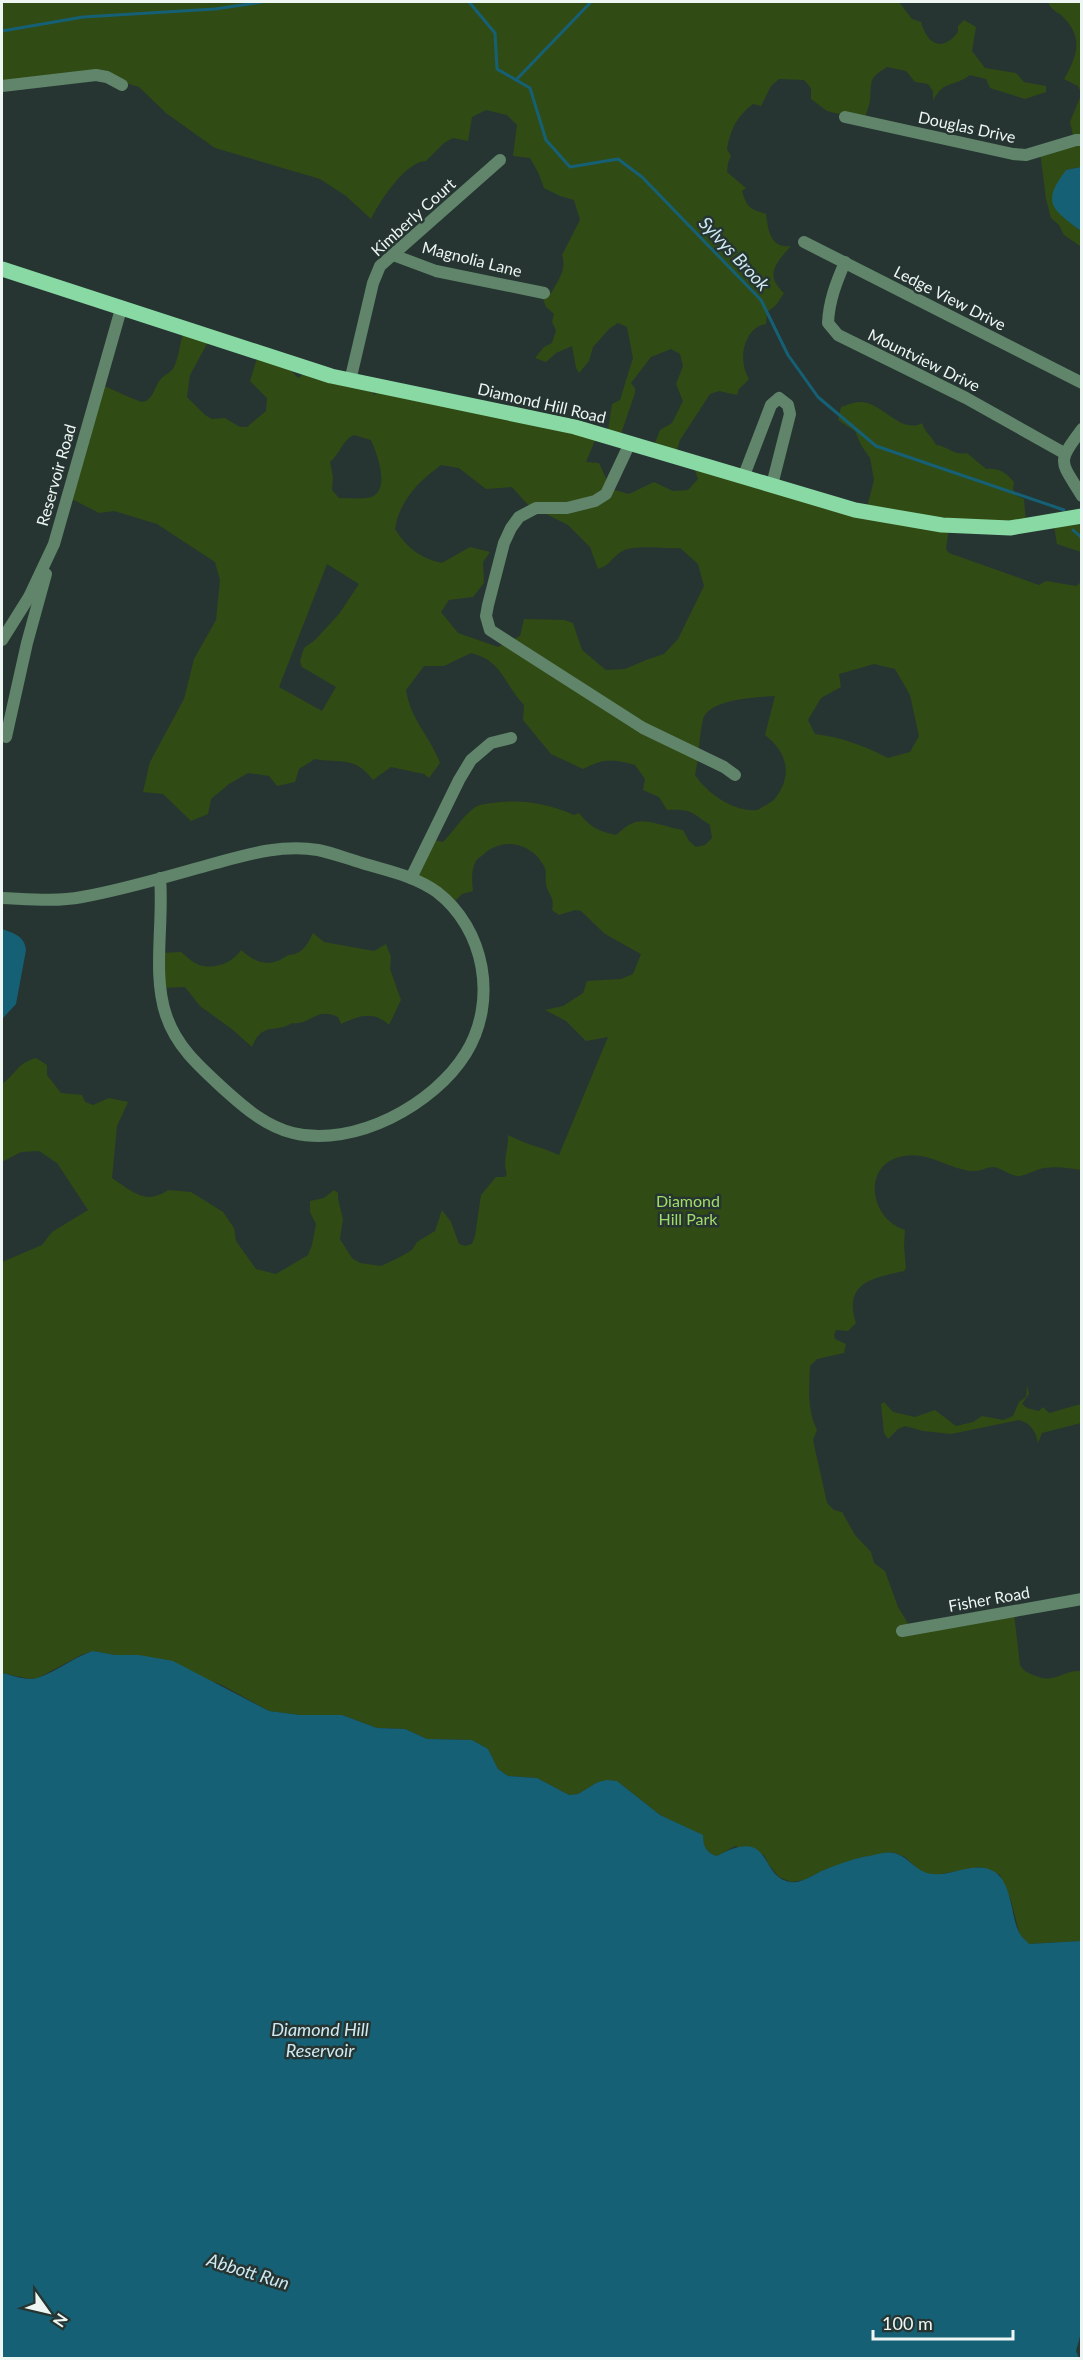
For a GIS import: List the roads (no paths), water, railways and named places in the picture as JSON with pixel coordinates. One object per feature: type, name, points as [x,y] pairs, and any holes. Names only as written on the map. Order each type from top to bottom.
[{"type":"main road","name":"Diamond Hill Road","points":[[2,269],[290,365],[350,381],[575,427],[855,510],[942,525],[1010,528],[1073,518]]},
{"type":"street","points":[[2,86],[96,75],[107,77],[122,85]]},
{"type":"street","name":"Douglas Drive","points":[[845,117],[1013,154],[1026,155],[1082,140]]},
{"type":"street","name":"Kimberly Court","points":[[350,381],[373,283],[380,266],[500,160]]},
{"type":"street","name":"Ledge View Drive","points":[[804,242],[1082,383]]},
{"type":"street","name":"Magnolia Lane","points":[[393,255],[436,271],[544,293]]},
{"type":"street","name":"Mountview Drive","points":[[845,262],[835,284],[829,307],[828,323],[838,335],[966,398],[1064,453]]},
{"type":"street","name":"Reservoir Road","points":[[2,640],[29,597],[54,544],[121,309]]},
{"type":"street","points":[[743,478],[771,405],[779,398],[788,405],[790,414],[772,485]]},
{"type":"street","points":[[1082,429],[1064,453],[1063,466],[1082,496]]},
{"type":"street","points":[[630,443],[606,494],[595,501],[567,508],[536,508],[519,517],[504,543],[488,605],[486,616],[490,630],[643,728],[724,766],[735,775]]},
{"type":"street","points":[[6,737],[27,643],[54,544]]},
{"type":"street","points":[[411,878],[471,760],[491,743],[511,738]]},
{"type":"street","points":[[2,898],[69,899],[160,878],[248,854],[291,848],[325,852],[411,878],[424,884],[445,900],[462,919],[471,934],[482,968],[483,1003],[480,1020],[467,1052],[457,1067],[431,1091],[404,1111],[376,1125],[344,1135],[327,1137],[293,1133],[261,1120],[191,1059],[177,1041],[163,1007],[159,982],[162,910],[160,878]]},
{"type":"street","name":"Fisher Road","points":[[902,1631],[1082,1599]]},
{"type":"water","points":[[1082,167],[1081,231],[1057,211],[1052,198],[1058,181],[1066,170]]},
{"type":"water","points":[[2,929],[21,938],[26,950],[16,1004],[2,1019]]},
{"type":"water","name":"Diamond Hill Reservoir","points":[[93,1651],[173,1661],[269,1711],[300,1715],[342,1715],[377,1728],[405,1729],[427,1739],[472,1740],[488,1749],[498,1769],[508,1776],[537,1778],[569,1795],[578,1794],[598,1782],[617,1781],[660,1815],[703,1835],[705,1846],[710,1853],[717,1856],[735,1848],[748,1846],[757,1849],[780,1878],[790,1882],[803,1880],[824,1870],[863,1857],[887,1853],[900,1855],[927,1873],[940,1874],[970,1868],[984,1868],[998,1875],[1007,1890],[1020,1934],[1029,1944],[1081,1941],[1082,2329],[1076,2351],[1079,2358],[2,2358],[2,1673],[31,1679],[37,1678]]},
{"type":"waterway","name":"Sylvys Brook","points":[[2,31],[83,17],[215,9],[262,2]]},
{"type":"waterway","name":"Sylvys Brook","points":[[469,2],[495,33],[497,69],[530,88],[546,140],[570,167],[618,159],[642,177],[761,300],[788,355],[818,397],[876,446],[1064,510]]},
{"type":"waterway","points":[[516,80],[591,2]]},
{"type":"waterway","name":"Sylvys Brook","points":[[1073,530],[1082,538]]},
{"type":"park label","name":"Diamond Hill Park","points":[[688,1210]]},
{"type":"water label","name":"Abbott Run","points":[[248,2272]]}]
